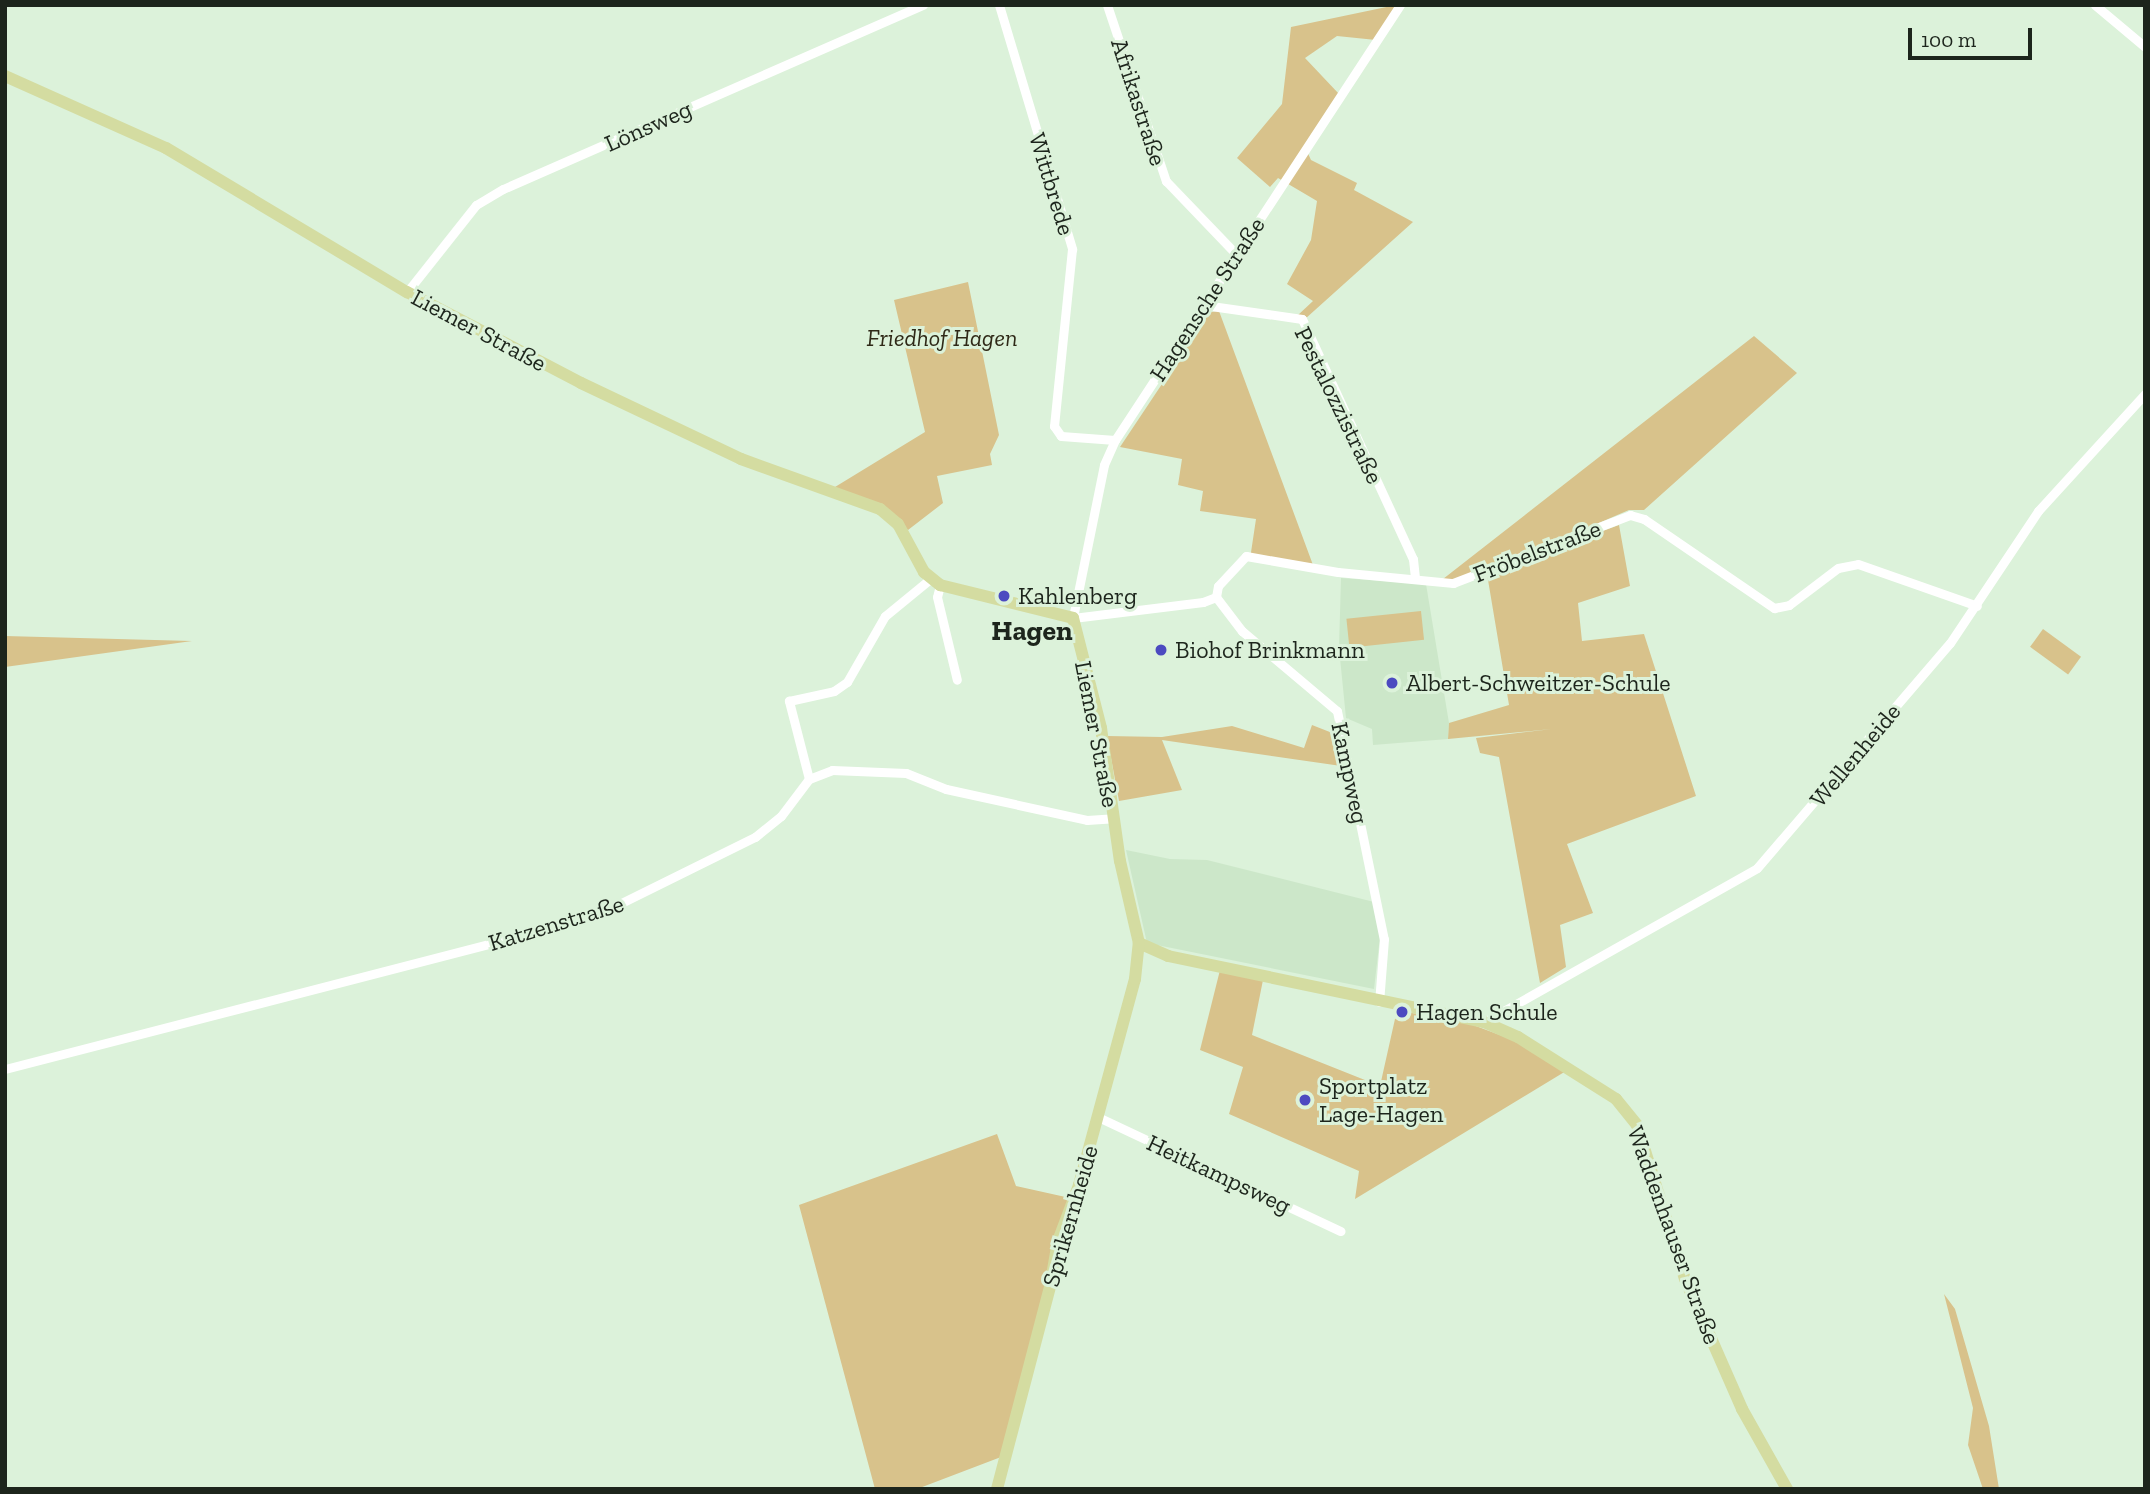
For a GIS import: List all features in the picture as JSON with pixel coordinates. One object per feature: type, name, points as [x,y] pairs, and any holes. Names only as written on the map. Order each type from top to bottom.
[{"type":"main road","name":"Liemer Straße","points":[[5,76],[166,148],[407,292],[696,438],[880,509],[898,524],[935,582]]},
{"type":"main road","points":[[935,582],[1073,618]]},
{"type":"main road","name":"Liemer Straße","points":[[1073,618],[1101,728],[1129,912],[1139,943]]},
{"type":"main road","name":"Waddenhauser Straße","points":[[1139,943],[1167,956],[1484,1022],[1518,1037],[1616,1099],[1637,1125],[1685,1279],[1742,1409],[1787,1489]]},
{"type":"main road","name":"Sprikernheide","points":[[996,1489],[1051,1287],[1058,1241],[1098,1117],[1135,979],[1139,943]]},
{"type":"street","name":"Lönsweg","points":[[407,292],[476,205],[503,189],[923,5]]},
{"type":"street","name":"Wittbrede","points":[[999,5],[1072,249],[1054,426],[1061,436],[1115,440]]},
{"type":"street","name":"Afrikastraße","points":[[1107,5],[1166,181],[1237,255]]},
{"type":"street","name":"Hagensche Straße","points":[[1073,618],[1104,465],[1115,440],[1400,5]]},
{"type":"street","points":[[2095,5],[2145,47]]},
{"type":"street","name":"Pestalozzistraße","points":[[1204,305],[1302,319],[1413,559],[1415,578]]},
{"type":"street","name":"Wellenheide","points":[[1484,1022],[1745,878],[1828,787],[1976,606],[2038,511],[2145,394]]},
{"type":"street","name":"Fröbelstraße","points":[[1216,597],[1218,586],[1245,556],[1338,572],[1453,583],[1630,515],[1644,519],[1774,608],[1789,605],[1838,568],[1858,564],[1976,606]]},
{"type":"street","points":[[935,582],[885,616],[847,682],[834,691],[789,701],[809,779],[844,768],[881,769],[917,775],[946,789],[1087,820],[1113,818]]},
{"type":"street","name":"Liemer Straße","points":[[935,582],[957,680]]},
{"type":"street","points":[[1073,618],[1096,619],[1216,597]]},
{"type":"street","name":"Kampweg","points":[[1216,597],[1241,631],[1337,711],[1384,939],[1379,1002]]},
{"type":"street","name":"Katzenstraße","points":[[5,1069],[593,917],[718,859],[764,832],[809,779]]},
{"type":"street","name":"Heitkampsweg","points":[[1098,1117],[1340,1231]]},
{"type":"shaded area","name":"Albert-Schweitzer-Schule","points":[[1341,578],[1426,584],[1449,723],[1448,739],[1373,745],[1372,729],[1346,718],[1339,648]]},
{"type":"shaded area","points":[[1126,850],[1170,859],[1207,860],[1374,902],[1380,937],[1374,989],[1147,943]]},
{"type":"green space","points":[[1396,5],[1376,40],[1337,36],[1305,58],[1339,94],[1305,147],[1311,160],[1357,183],[1354,190],[1413,222],[1305,319],[1297,316],[1313,301],[1287,284],[1311,240],[1317,201],[1278,178],[1270,187],[1237,158],[1282,104],[1291,27]]},
{"type":"green space","name":"Friedhof Hagen","points":[[968,282],[999,435],[990,454],[992,465],[937,476],[943,503],[908,530],[890,513],[835,487],[925,432],[894,300]]},
{"type":"green space","points":[[1219,311],[1313,565],[1250,559],[1256,519],[1200,511],[1203,491],[1178,485],[1182,459],[1120,447],[1210,312]]},
{"type":"green space","points":[[1754,336],[1797,373],[1644,510],[1629,510],[1536,550],[1453,580],[1443,579]]},
{"type":"green space","points":[[1619,525],[1630,586],[1578,603],[1582,641],[1644,634],[1696,796],[1567,844],[1593,913],[1560,925],[1566,967],[1540,983],[1499,757],[1480,753],[1476,738],[1552,729],[1448,739],[1449,723],[1509,705],[1487,574]]},
{"type":"green space","points":[[1421,611],[1424,640],[1349,648],[1346,619]]},
{"type":"green space","points":[[2043,629],[2081,657],[2068,674],[2030,647]]},
{"type":"green space","points":[[5,636],[192,641],[5,667]]},
{"type":"green space","points":[[1312,725],[1340,736],[1348,767],[1162,740],[1182,790],[1119,801],[1107,736],[1162,737],[1232,726],[1304,748]]},
{"type":"green space","points":[[1220,970],[1263,980],[1252,1035],[1380,1086],[1397,1010],[1473,1025],[1516,1041],[1566,1071],[1355,1199],[1359,1171],[1229,1114],[1243,1067],[1200,1050]]},
{"type":"green space","points":[[997,1134],[1016,1186],[1070,1198],[1001,1457],[917,1489],[875,1489],[799,1205]]},
{"type":"green space","points":[[1944,1294],[1955,1309],[1989,1426],[1999,1489],[1983,1489],[1968,1445],[1973,1408]]},
{"type":"place","name":"Kahlenberg","points":[[1004,596]]},
{"type":"place","name":"Biohof Brinkmann","points":[[1161,650]]},
{"type":"place","name":"Albert-Schweitzer-Schule","points":[[1392,683]]},
{"type":"place","name":"Hagen Schule","points":[[1402,1012]]},
{"type":"place","name":"Sportplatz Lage-Hagen","points":[[1305,1100]]},
{"type":"district","name":"Hagen","points":[[1032,631]]}]
